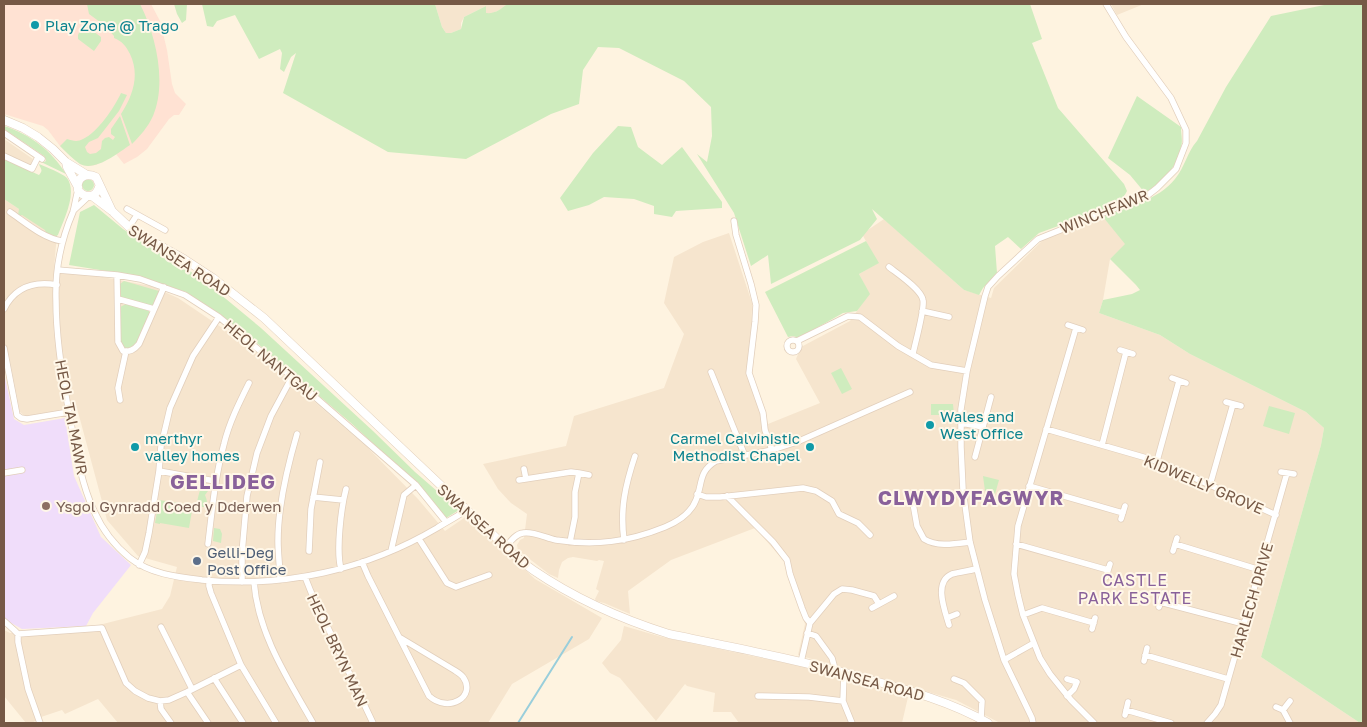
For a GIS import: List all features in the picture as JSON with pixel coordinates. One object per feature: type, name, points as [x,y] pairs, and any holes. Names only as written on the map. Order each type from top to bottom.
[{"type":"street","name":"WINCHFAWR","points":[[1033,723],[1004,660],[976,569],[970,542],[963,490],[961,408],[967,371],[988,287],[1019,256],[1043,236],[1148,194],[1157,188],[1176,169],[1186,143],[1186,130],[1171,98],[1126,36],[1106,4]]},
{"type":"street","name":"SWANSEA ROAD","points":[[4,120],[38,136],[54,148],[66,162],[87,175],[96,177],[99,187],[112,211]]},
{"type":"street","points":[[4,133],[40,158],[32,169],[4,156]]},
{"type":"street","points":[[66,162],[78,188]]},
{"type":"street","points":[[78,188],[81,177],[87,175]]},
{"type":"street","points":[[91,196],[98,192],[99,187]]},
{"type":"street","name":"SWANSEA ROAD","points":[[78,188],[82,195],[91,196],[112,211],[129,227],[184,258],[213,278],[264,318],[506,548],[532,569],[558,586],[645,626],[669,634],[835,669],[922,694],[963,710],[988,723]]},
{"type":"street","name":"HEOL TAI MAWR","points":[[78,188],[74,210],[62,241],[58,270],[56,300],[58,338],[76,451],[87,493],[98,520],[124,553],[139,565],[169,575],[242,582],[280,580],[342,569],[390,552],[419,538],[466,510]]},
{"type":"street","name":"HEOL TAI MAWR","points":[[74,210],[91,196]]},
{"type":"street","points":[[127,209],[165,230]]},
{"type":"street","points":[[13,212],[45,235],[62,241]]},
{"type":"street","points":[[129,227],[138,215]]},
{"type":"street","points":[[734,221],[736,235],[756,305],[749,373],[763,412],[765,430],[772,450]]},
{"type":"street","points":[[889,267],[917,290],[923,299],[913,354]]},
{"type":"street","name":"HEOL NANTGAU","points":[[58,270],[140,279],[185,295],[219,317],[292,376],[416,485],[446,522]]},
{"type":"street","points":[[117,275],[118,342],[123,351],[129,352],[139,344],[164,287]]},
{"type":"street","points":[[4,306],[20,289],[30,285],[42,283],[57,285]]},
{"type":"street","points":[[118,299],[154,309]]},
{"type":"street","points":[[922,311],[949,317]]},
{"type":"street","points":[[797,341],[848,316],[860,317],[898,346],[931,365],[967,371]]},
{"type":"street","points":[[139,565],[147,543],[159,471],[161,446],[170,408],[193,356],[219,317]]},
{"type":"street","points":[[1068,325],[1083,330]]},
{"type":"street","points":[[1076,328],[1018,526],[1014,574],[1023,614],[1040,658],[1067,696],[1094,723]]},
{"type":"street","points":[[120,400],[118,388],[126,351]]},
{"type":"street","points":[[1102,445],[1123,351],[1133,354]]},
{"type":"street","points":[[4,352],[17,415],[27,419],[69,412]]},
{"type":"street","points":[[711,372],[745,456]]},
{"type":"street","points":[[242,582],[242,554],[247,496],[257,453],[271,416],[292,376]]},
{"type":"street","points":[[1172,378],[1186,383]]},
{"type":"street","points":[[1157,461],[1179,381]]},
{"type":"street","points":[[208,544],[215,481],[224,443],[233,416],[249,383]]},
{"type":"street","points":[[506,548],[514,538],[522,533],[570,542],[594,544],[611,543],[650,532],[678,520],[694,504],[705,469],[716,461],[772,450],[797,442],[910,392]]},
{"type":"street","points":[[975,457],[991,398]]},
{"type":"street","points":[[1210,485],[1230,403],[1241,406]]},
{"type":"street","points":[[961,423],[983,427]]},
{"type":"street","name":"KIDWELLY GROVE","points":[[1046,430],[1157,461],[1276,515]]},
{"type":"street","points":[[280,580],[278,541],[281,502],[287,468],[297,434]]},
{"type":"street","points":[[624,540],[621,518],[622,504],[635,456]]},
{"type":"street","points":[[309,551],[311,509],[320,462]]},
{"type":"street","points":[[4,473],[22,470]]},
{"type":"street","points":[[524,470],[523,480],[571,472],[589,475]]},
{"type":"street","points":[[159,471],[215,481]]},
{"type":"street","name":"HARLECH DRIVE","points":[[1207,723],[1221,705],[1276,515],[1284,472],[1294,474]]},
{"type":"street","points":[[570,542],[575,517],[579,474]]},
{"type":"street","points":[[390,552],[404,495],[416,485]]},
{"type":"street","points":[[1029,486],[1122,516],[1125,506]]},
{"type":"street","points":[[698,494],[727,496],[803,488],[816,491],[832,501],[839,514],[858,523],[870,535]]},
{"type":"street","points":[[342,569],[339,561],[343,500],[346,489]]},
{"type":"street","points":[[727,496],[773,542],[787,560],[802,608],[810,623]]},
{"type":"street","points":[[313,497],[343,500]]},
{"type":"street","points":[[912,498],[917,526],[924,539],[936,544],[970,542]]},
{"type":"street","points":[[419,538],[447,583],[456,587],[489,575]]},
{"type":"street","points":[[1173,550],[1176,541],[1260,570]]},
{"type":"street","points":[[1016,544],[1108,570]]},
{"type":"street","points":[[362,562],[368,576],[399,638],[429,696],[440,703],[449,704],[456,702],[464,696],[467,687],[463,676],[399,638]]},
{"type":"street","points":[[949,625],[941,592],[946,578],[976,569]]},
{"type":"street","name":"HEOL BRYN MAN","points":[[306,576],[310,592],[373,723]]},
{"type":"street","points":[[209,580],[211,593],[242,665],[276,723]]},
{"type":"street","points":[[254,582],[255,594],[266,632],[275,654],[313,723]]},
{"type":"street","points":[[801,662],[810,623],[834,594],[842,589],[852,590],[874,596],[879,604]]},
{"type":"street","points":[[1163,593],[1159,605],[1244,624]]},
{"type":"street","points":[[872,608],[894,596]]},
{"type":"street","points":[[1023,614],[1042,608],[1094,623]]},
{"type":"street","points":[[947,618],[958,614]]},
{"type":"street","points":[[4,621],[18,634],[28,689],[40,723]]},
{"type":"street","points":[[162,627],[190,691],[208,723]]},
{"type":"street","points":[[18,634],[102,628],[126,684],[148,698],[160,701],[169,700],[190,691],[242,665]]},
{"type":"street","points":[[807,632],[816,636],[832,658],[835,669]]},
{"type":"street","points":[[1004,660],[1034,643]]},
{"type":"street","points":[[1145,655],[1228,679]]},
{"type":"street","points":[[844,672],[843,701],[852,723]]},
{"type":"street","points":[[214,678],[243,723]]},
{"type":"street","points":[[954,679],[964,682],[982,701],[981,719]]},
{"type":"street","points":[[1067,679],[1077,682],[1074,689],[1067,696]]},
{"type":"street","points":[[758,696],[809,697],[843,701]]},
{"type":"street","points":[[160,701],[161,709],[171,723]]},
{"type":"street","points":[[1283,710],[1290,701]]},
{"type":"street","points":[[1128,702],[1125,712],[1171,723]]},
{"type":"street","points":[[1276,707],[1283,710],[1290,723]]},
{"type":"shaded area","points":[[4,4],[151,4],[160,21],[175,93],[186,104],[179,115],[174,115],[169,119],[147,149],[137,157],[124,164],[116,154],[96,165],[80,164],[60,146],[43,126],[4,114]]},
{"type":"shaded area","points":[[435,4],[507,4],[491,14],[486,14],[486,6],[464,17],[461,29],[446,33],[442,27]]},
{"type":"shaded area","points":[[1111,4],[1144,4],[1117,15]]},
{"type":"shaded area","points":[[4,139],[33,159],[31,166],[4,153]]},
{"type":"shaded area","points":[[4,199],[57,234],[54,268],[151,286],[178,298],[252,348],[367,447],[418,499],[445,531],[467,516],[535,579],[602,618],[589,639],[512,684],[488,723],[118,723],[98,699],[65,714],[62,710],[41,717],[32,723],[26,723],[4,696],[4,630],[10,633],[95,626],[162,609],[170,596],[177,567],[138,556],[107,520],[77,408],[25,416],[20,412],[9,356],[4,357]]},
{"type":"shaded area","points":[[1103,217],[1126,244],[1110,259],[1099,313],[1160,335],[1190,354],[1306,412],[1324,428],[1321,445],[1261,657],[1360,723],[1000,723],[956,700],[798,655],[805,624],[784,561],[755,528],[671,560],[628,591],[630,614],[595,599],[599,591],[596,589],[604,561],[568,558],[562,562],[558,578],[549,574],[518,550],[517,545],[524,538],[527,514],[511,503],[498,489],[483,464],[566,446],[574,416],[664,388],[684,334],[664,303],[674,257],[703,242],[729,233],[752,303],[751,373],[762,401],[768,424],[820,403],[796,359],[801,347],[850,321],[869,294],[859,274],[878,263],[862,234],[884,219],[964,290],[991,298],[994,288],[1048,235]]},
{"type":"shaded area","name":"Ysgol Gynradd Coed y Dderwen","points":[[4,373],[14,419],[24,425],[65,418],[74,476],[101,537],[131,565],[93,613],[86,626],[22,629],[4,619]]},
{"type":"shaded area","points":[[624,626],[662,637],[805,667],[908,697],[902,723],[739,723],[731,712],[713,712],[715,693],[685,684],[656,721],[620,678],[610,673],[602,663],[621,640]]},
{"type":"green space","points":[[87,4],[140,4],[151,30],[158,59],[159,89],[157,103],[149,124],[132,144],[121,114],[129,100],[134,85],[133,62],[124,44],[114,38],[104,25],[89,14]]},
{"type":"green space","points":[[174,4],[187,4],[186,20],[182,23],[177,14]]},
{"type":"green space","points":[[202,4],[435,4],[442,27],[446,33],[451,33],[461,29],[464,17],[486,6],[486,13],[492,13],[507,4],[1030,4],[1042,39],[1032,43],[1058,108],[1124,184],[1127,191],[1120,200],[1105,209],[1039,233],[1021,249],[1008,237],[995,246],[997,273],[979,295],[964,290],[872,209],[877,219],[860,240],[771,284],[768,255],[751,266],[734,213],[697,154],[707,162],[712,136],[711,107],[684,81],[619,48],[598,47],[583,70],[579,104],[551,114],[466,159],[388,152],[283,93],[296,53],[291,57],[284,72],[280,69],[282,53],[280,49],[259,59],[235,15],[217,21],[213,27],[207,26]]},
{"type":"green space","points":[[1329,4],[1363,4],[1363,723],[1360,723],[1261,657],[1321,445],[1324,428],[1306,412],[1190,354],[1160,335],[1099,313],[1103,300],[1132,294],[1140,290],[1110,259],[1125,244],[1103,217],[1151,198],[1175,179],[1226,87],[1271,16]]},
{"type":"green space","points":[[85,25],[101,37],[101,41],[94,51],[78,39],[82,26]]},
{"type":"green space","points":[[121,93],[127,95],[119,111],[98,138],[89,142],[85,147],[90,154],[96,153],[101,149],[102,141],[105,138],[109,137],[113,140],[115,137],[111,134],[111,129],[120,116],[130,145],[99,164],[86,166],[80,164],[60,146],[67,139],[79,141],[89,136],[110,112]]},
{"type":"green space","points":[[1137,96],[1181,127],[1182,145],[1176,162],[1163,179],[1145,193],[1130,175],[1108,158]]},
{"type":"green space","points":[[4,126],[14,129],[40,144],[66,174],[41,162],[46,160],[44,156],[4,129]]},
{"type":"green space","points":[[618,126],[631,127],[638,147],[662,165],[682,147],[722,202],[722,208],[676,211],[672,217],[654,214],[654,206],[634,199],[604,197],[589,205],[568,211],[560,198],[593,153]]},
{"type":"green space","points":[[4,159],[39,175],[41,170],[39,164],[67,178],[71,191],[70,199],[58,235],[55,237],[46,233],[45,230],[22,215],[18,215],[19,209],[4,199]]},
{"type":"green space","points":[[86,179],[90,179],[94,185],[90,191],[86,191],[82,187],[82,183]]},
{"type":"green space","points":[[94,205],[123,229],[186,268],[261,328],[415,472],[459,510],[446,518],[419,486],[351,423],[258,344],[186,292],[137,276],[69,265],[80,212]]},
{"type":"green space","points":[[866,241],[879,263],[859,274],[870,294],[857,311],[843,313],[799,338],[788,337],[765,292]]},
{"type":"green space","points":[[124,281],[159,291],[154,307],[121,299],[120,284]]},
{"type":"green space","points":[[126,304],[149,311],[149,316],[134,348],[123,350],[120,341],[120,307]]},
{"type":"green space","points":[[841,368],[852,389],[842,394],[831,373]]},
{"type":"green space","points":[[931,404],[953,404],[954,415],[931,415]]},
{"type":"green space","points":[[1269,406],[1295,413],[1289,434],[1263,426]]},
{"type":"green space","points":[[983,476],[999,480],[995,494],[985,491]]},
{"type":"green space","points":[[202,486],[208,488],[205,495],[207,504],[205,507],[202,507],[197,502]]},
{"type":"green space","points":[[159,500],[193,505],[189,528],[155,523]]},
{"type":"green space","points":[[214,528],[220,529],[222,534],[221,543],[213,541]]},
{"type":"waterway","points":[[518,723],[572,637]]},
{"type":"place","name":"Play Zone @ Trago","points":[[35,25]]},
{"type":"place","name":"Wales and West Office","points":[[930,425]]},
{"type":"place","name":"merthyr valley homes","points":[[135,447]]},
{"type":"place","name":"Carmel Calvinistic Methodist Chapel","points":[[810,447]]},
{"type":"place","name":"Ysgol Gynradd Coed y Dderwen","points":[[46,506]]},
{"type":"place","name":"Gelli-Deg Post Office","points":[[197,561]]},
{"type":"district","name":"GELLIDEG","points":[[223,481]]},
{"type":"district","name":"CLWYDYFAGWYR","points":[[971,497]]},
{"type":"district","name":"CASTLE PARK ESTATE","points":[[1135,589]]}]
